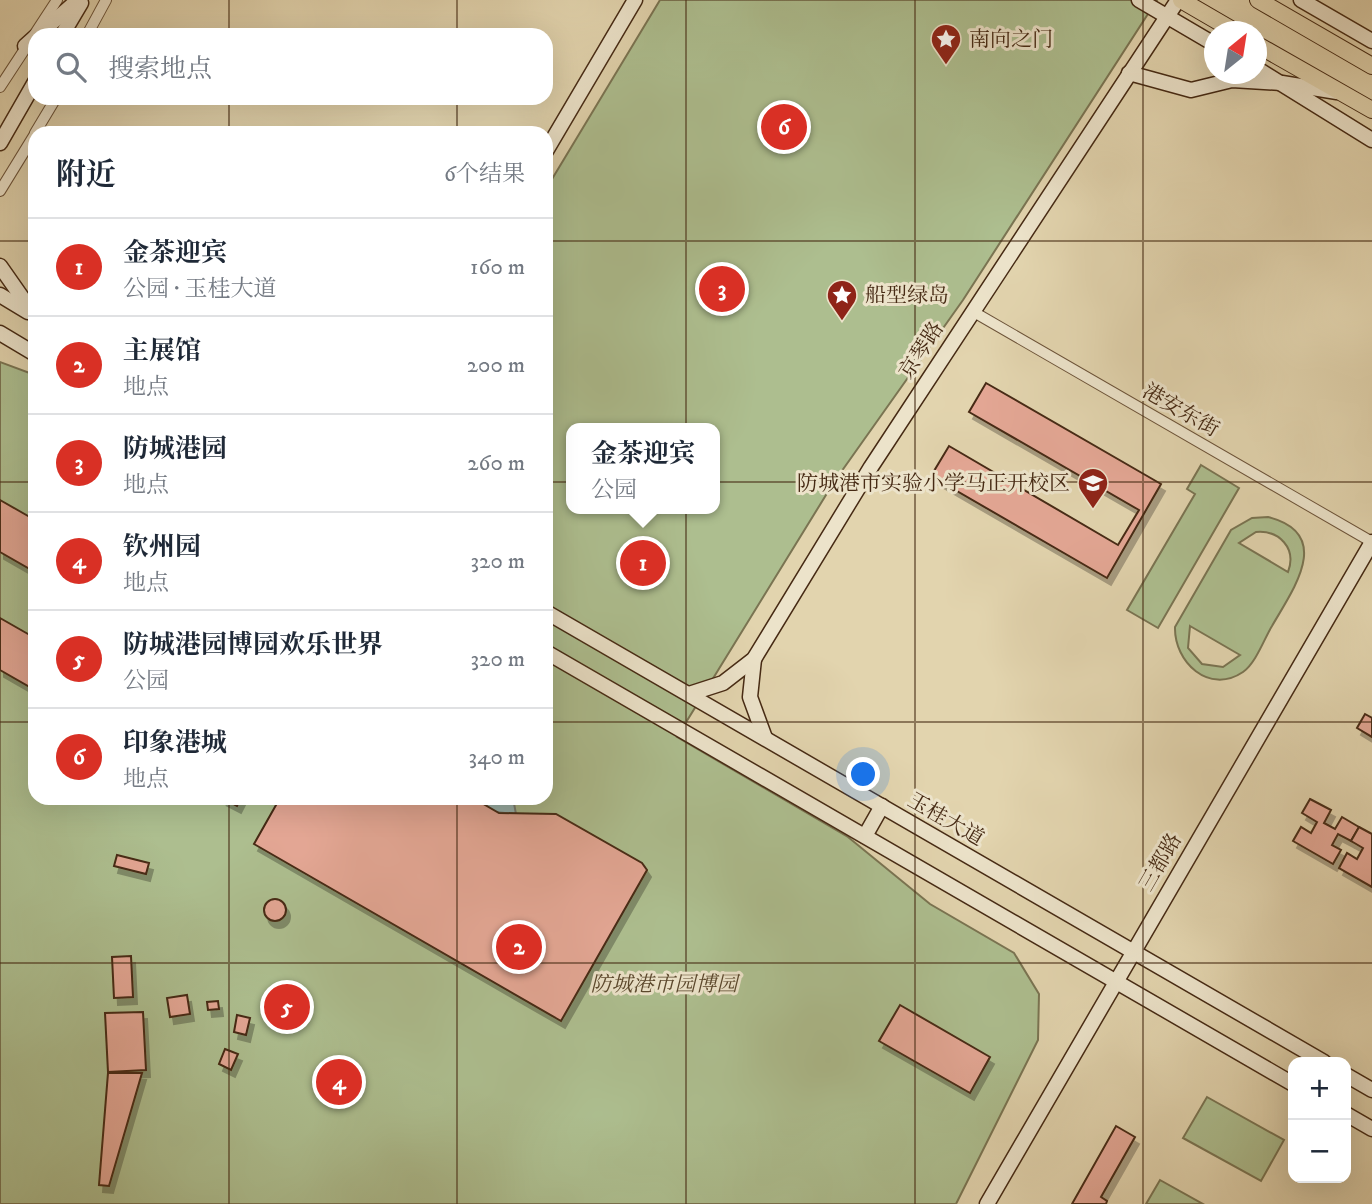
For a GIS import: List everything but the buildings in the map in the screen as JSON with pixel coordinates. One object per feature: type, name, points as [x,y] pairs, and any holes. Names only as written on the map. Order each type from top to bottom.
[{"type":"main road","points":[[46,28],[80,0]]},
{"type":"main road","points":[[66,28],[80,0]]},
{"type":"main road","points":[[553,139],[635,0]]},
{"type":"main road","points":[[1139,0],[1204,38]]},
{"type":"main road","points":[[1179,0],[1216,21]]},
{"type":"main road","name":"京琴路","points":[[754,659],[871,467],[1179,0]]},
{"type":"main road","points":[[1258,0],[1372,66]]},
{"type":"main road","points":[[1301,0],[1372,41]]},
{"type":"main road","points":[[1267,50],[1372,110]]},
{"type":"main road","points":[[1129,73],[1191,90],[1232,80],[1282,83],[1340,92]]},
{"type":"main road","points":[[1267,74],[1372,140]]},
{"type":"main road","points":[[0,143],[28,94]]},
{"type":"main road","points":[[0,266],[28,306]]},
{"type":"main road","points":[[0,295],[28,312]]},
{"type":"main road","points":[[0,333],[28,350]]},
{"type":"main road","points":[[0,339],[16,343]]},
{"type":"main road","name":"三都路","points":[[987,1204],[1372,542]]},
{"type":"main road","name":"玉桂大道","points":[[553,616],[1315,1057]]},
{"type":"main road","points":[[553,656],[1288,1081]]},
{"type":"main road","points":[[689,694],[723,683],[754,659]]},
{"type":"main road","points":[[754,659],[750,696],[765,738]]},
{"type":"main road","points":[[865,836],[882,806]]},
{"type":"main road","points":[[1351,1078],[1372,1090]]},
{"type":"main road","points":[[1351,1117],[1372,1129]]},
{"type":"street","points":[[40,28],[57,0]]},
{"type":"street","points":[[92,28],[106,0]]},
{"type":"street","points":[[0,87],[28,46]]},
{"type":"street","points":[[39,126],[51,105]]},
{"type":"street","points":[[0,191],[28,145]]},
{"type":"street","name":"港安东街","points":[[972,311],[1372,542]]},
{"type":"green space","name":"防城港市园博园","points":[[660,0],[1157,0],[963,300],[834,482],[677,737],[848,837],[930,904],[1014,953],[1039,994],[1038,1040],[956,1204],[0,1204],[0,362],[28,372],[28,805],[553,805],[553,177]]},
{"type":"green space","points":[[1201,465],[1239,488],[1158,628],[1127,610],[1195,494],[1187,489]]},
{"type":"green space","points":[[1268,517],[1288,525],[1300,536],[1304,550],[1303,565],[1289,597],[1248,668],[1230,678],[1218,680],[1206,677],[1187,663],[1176,640],[1175,627],[1231,530],[1252,518]],"holes":[[[1256,532],[1272,534],[1284,542],[1290,555],[1288,572],[1239,543]],[[1190,626],[1240,655],[1223,667],[1202,664],[1188,648]]]},
{"type":"green space","points":[[1207,1097],[1284,1140],[1261,1181],[1183,1138]]},
{"type":"green space","points":[[1160,1180],[1203,1204],[1146,1204]]},
{"type":"water","points":[[484,805],[514,805],[516,814],[495,812]]},
{"type":"place","name":"南向之门","points":[[946,66]]},
{"type":"place","name":"印象港城","points":[[784,127]]},
{"type":"place","name":"防城港园","points":[[722,289]]},
{"type":"place","name":"船型绿岛","points":[[842,322]]},
{"type":"place","name":"防城港市实验小学马正开校区","points":[[1093,510]]},
{"type":"place","name":"金茶迎宾","points":[[643,563]]},
{"type":"place","name":"主展馆","points":[[519,947]]},
{"type":"place","name":"防城港园博园欢乐世界","points":[[287,1007]]},
{"type":"place","name":"钦州园","points":[[339,1082]]}]
